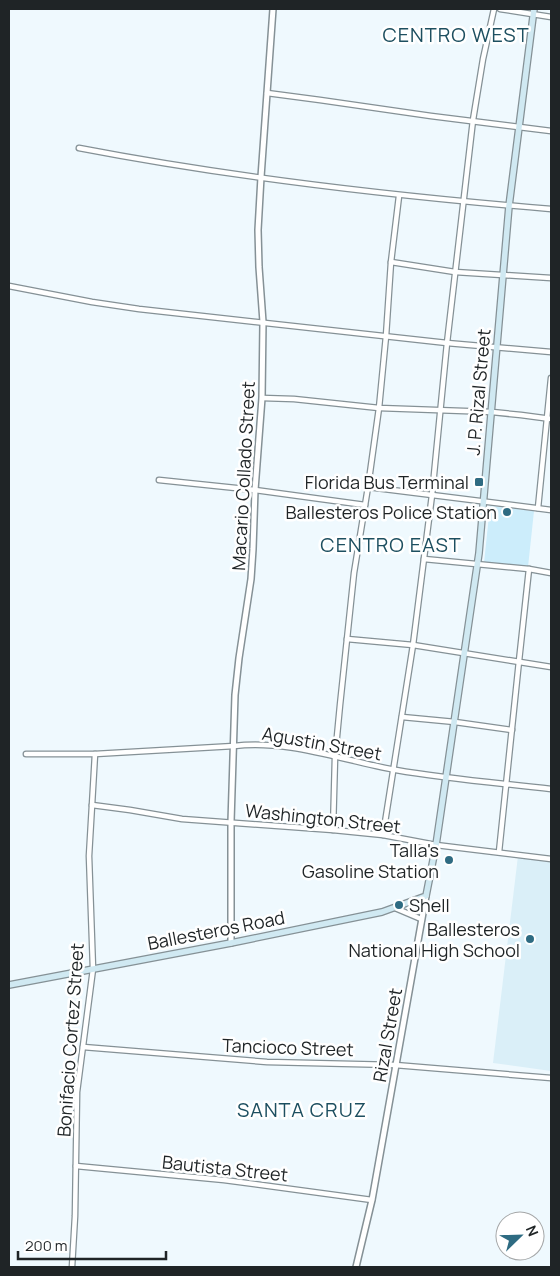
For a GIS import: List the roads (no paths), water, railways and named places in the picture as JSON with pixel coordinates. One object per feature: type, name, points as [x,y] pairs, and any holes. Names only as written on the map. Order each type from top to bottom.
[{"type":"main road","name":"J. P. Rizal Street","points":[[426,896],[436,845],[478,565],[509,206],[533,11]]},
{"type":"main road","name":"Ballesteros Road","points":[[9,985],[382,912],[426,896]]},
{"type":"street","name":"Macario Collado Street","points":[[230,943],[231,822],[236,679],[251,579],[262,398],[263,322],[258,230],[273,9]]},
{"type":"street","points":[[383,835],[413,644],[424,560],[473,120],[483,59],[494,9]]},
{"type":"street","points":[[500,9],[533,11],[551,17]]},
{"type":"street","points":[[267,93],[551,131]]},
{"type":"street","points":[[79,148],[204,170],[398,196],[551,209]]},
{"type":"street","points":[[333,830],[335,757],[347,639],[354,573],[379,408],[398,196]]},
{"type":"street","points":[[391,262],[455,272],[551,278]]},
{"type":"street","points":[[9,286],[139,309],[447,343],[551,352]]},
{"type":"street","points":[[538,508],[549,419],[551,378]]},
{"type":"street","points":[[262,398],[294,399],[379,408],[521,414],[549,419]]},
{"type":"street","points":[[159,480],[255,490],[365,505]]},
{"type":"street","points":[[368,487],[551,510]]},
{"type":"street","points":[[424,560],[529,569],[551,573]]},
{"type":"street","points":[[499,852],[529,569]]},
{"type":"street","points":[[347,639],[413,644],[551,667]]},
{"type":"street","points":[[402,717],[512,730]]},
{"type":"street","name":"Agustin Street","points":[[26,754],[95,754],[251,744],[281,746],[394,770],[446,778],[551,789]]},
{"type":"street","name":"Bonifacio Cortez Street","points":[[72,1267],[76,1216],[77,1092],[93,969],[89,856],[95,754]]},
{"type":"street","name":"Washington Street","points":[[92,805],[182,820],[231,822],[383,835],[436,845],[551,859]]},
{"type":"street","name":"Rizal Street","points":[[356,1267],[372,1200],[426,896]]},
{"type":"street","points":[[395,908],[421,919]]},
{"type":"street","name":"Tancioco Street","points":[[84,1047],[267,1062],[395,1065],[551,1078]]},
{"type":"street","name":"Bautista Street","points":[[76,1166],[224,1180],[372,1200]]},
{"type":"place","name":"Florida Bus Terminal","points":[[479,482]]},
{"type":"place","name":"Ballesteros Police Station","points":[[507,512]]},
{"type":"place","name":"Talla's Gasoline Station","points":[[449,860]]},
{"type":"place","name":"Shell","points":[[399,905]]},
{"type":"place","name":"Ballesteros National High School","points":[[530,939]]},
{"type":"district","name":"CENTRO WEST","points":[[456,34]]},
{"type":"district","name":"CENTRO EAST","points":[[391,544]]},
{"type":"district","name":"SANTA CRUZ","points":[[302,1109]]}]
